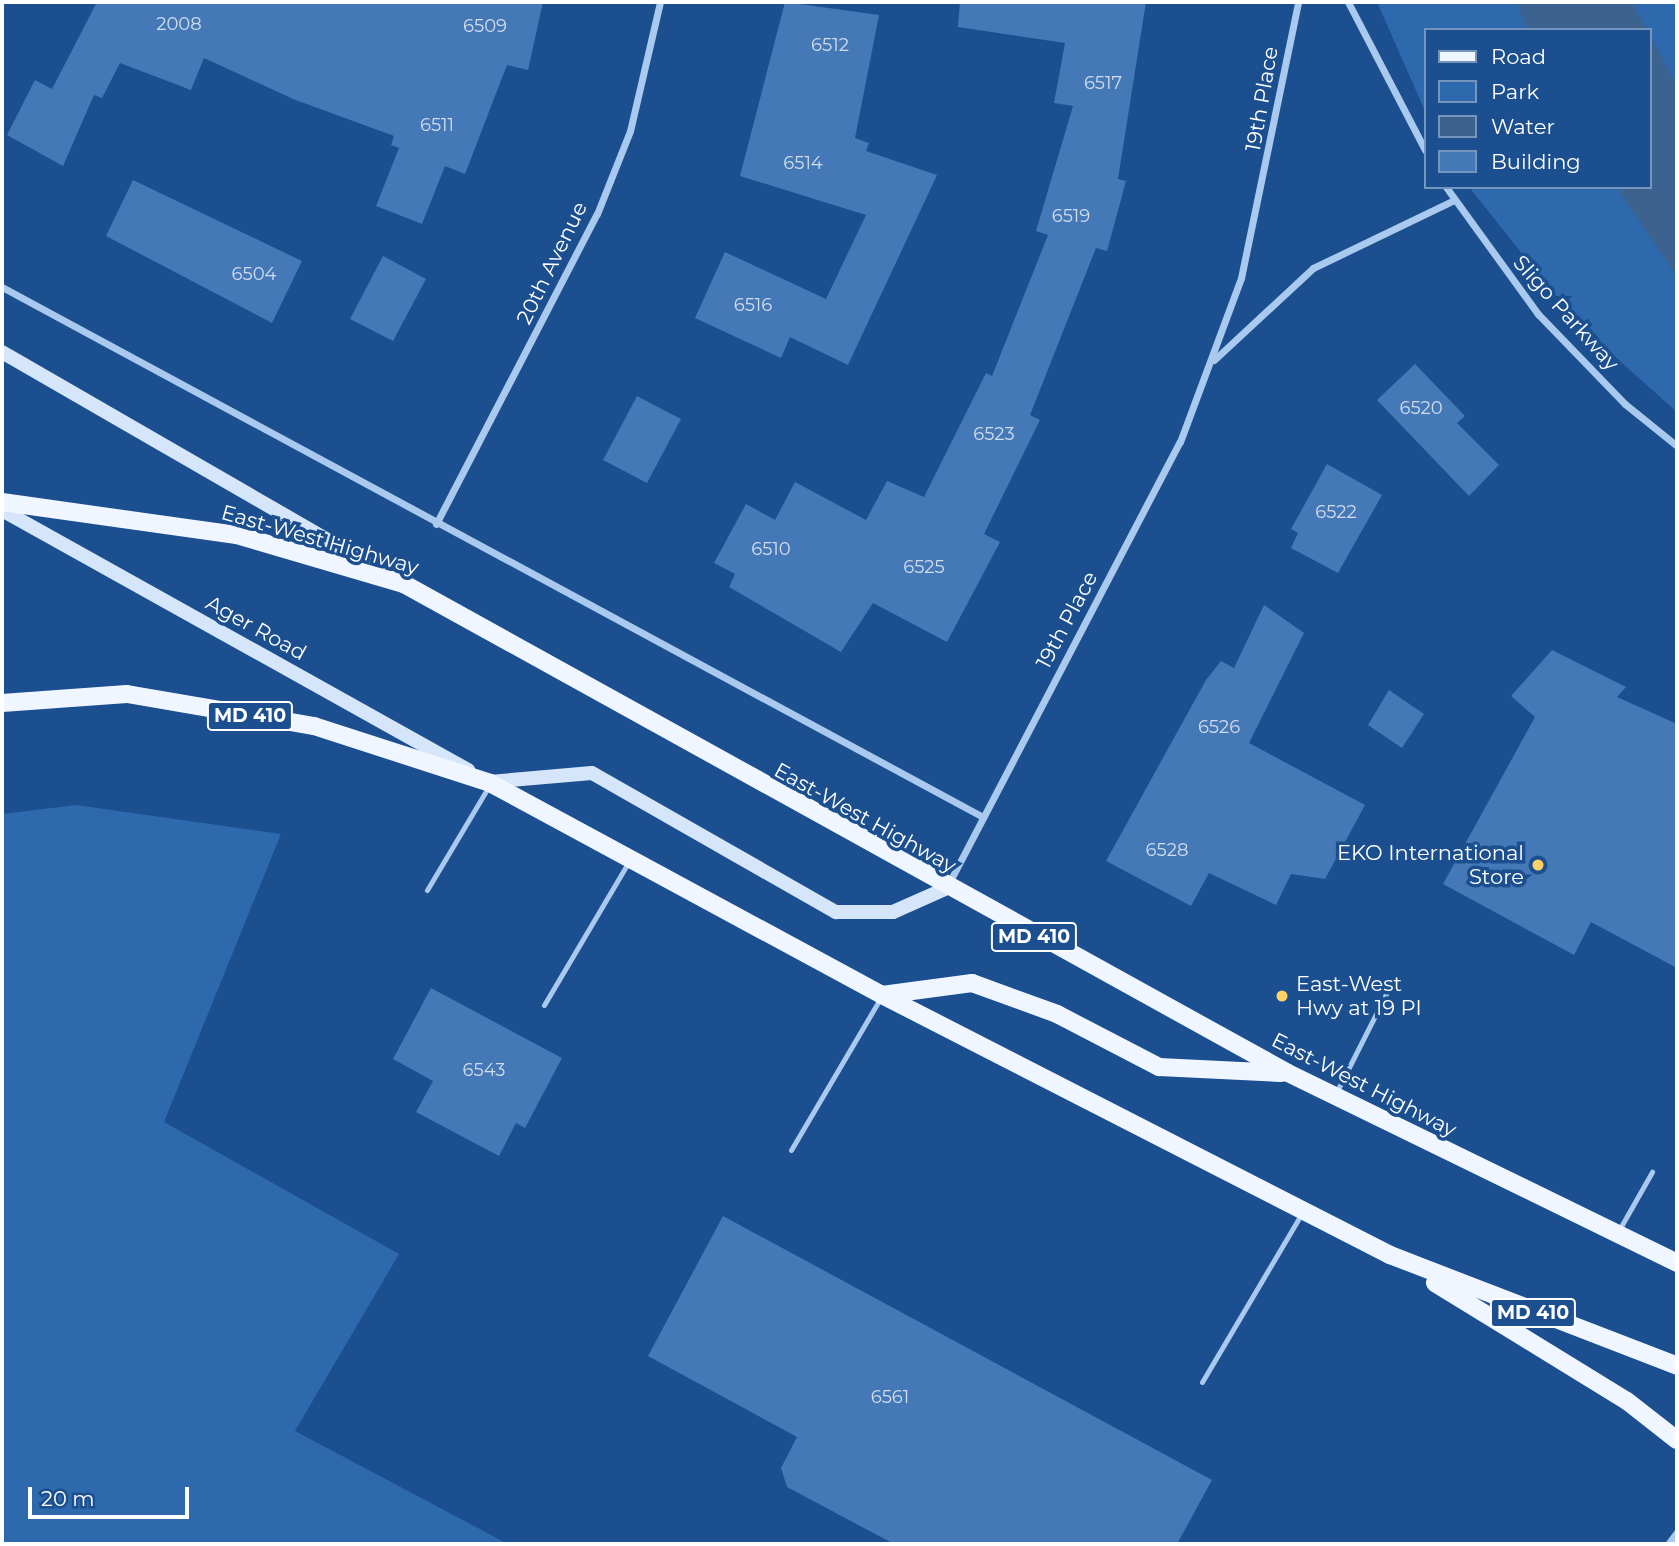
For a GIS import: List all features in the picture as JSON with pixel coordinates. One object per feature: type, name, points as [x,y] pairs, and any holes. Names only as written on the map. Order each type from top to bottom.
[{"type":"main road","points":[[2,352],[404,584]]},
{"type":"main road","name":"East-West Highway","points":[[2,502],[237,535],[404,584],[946,889],[1288,1073],[1615,1238],[1677,1263]]},
{"type":"main road","name":"Ager Road","points":[[2,510],[490,783]]},
{"type":"main road","name":"MD 410","points":[[2,703],[127,694],[314,726],[490,783],[882,995],[1390,1255],[1677,1366]]},
{"type":"main road","points":[[490,783],[592,774],[836,912],[893,912],[946,889]]},
{"type":"main road","points":[[882,995],[972,983],[1057,1014],[1159,1067],[1288,1073]]},
{"type":"main road","points":[[1390,1255],[1627,1401],[1677,1440]]},
{"type":"street","name":"20th Avenue","points":[[436,524],[597,215],[630,131],[660,2]]},
{"type":"street","name":"19th Place","points":[[946,889],[1180,442],[1211,363],[1256,216],[1298,2]]},
{"type":"street","points":[[1348,2],[1424,148]]},
{"type":"street","name":"Sligo Parkway","points":[[1447,189],[1576,356],[1677,446]]},
{"type":"street","name":"19th Place","points":[[1211,363],[1313,268],[1454,200]]},
{"type":"street","points":[[2,287],[436,524],[983,817]]},
{"type":"street","points":[[1668,1544],[1677,1532]]},
{"type":"lane","points":[[428,890],[490,783]]},
{"type":"lane","points":[[544,1004],[631,859]]},
{"type":"lane","points":[[1334,1096],[1390,986]]},
{"type":"lane","points":[[791,1150],[882,995]]},
{"type":"lane","points":[[1615,1238],[1652,1172]]},
{"type":"lane","points":[[1202,1382],[1303,1211]]},
{"type":"green space","points":[[1377,2],[1677,2],[1677,412],[1577,323],[1471,189],[1651,189],[1651,28],[1424,28],[1424,109]]},
{"type":"green space","points":[[76,805],[281,834],[164,1122],[399,1254],[295,1431],[508,1544],[2,1544],[2,814]]},
{"type":"water","points":[[1516,2],[1632,2],[1646,28],[1527,28]]},
{"type":"water","points":[[1651,38],[1677,86],[1677,277],[1617,189],[1651,189]]},
{"type":"building","points":[[97,2],[543,2],[528,70],[507,65],[465,174],[445,166],[422,224],[376,206],[399,148],[391,145],[394,136],[293,99],[204,58],[191,90],[120,63],[102,98],[94,95],[63,166],[7,135],[35,80],[52,89]]},
{"type":"building","points":[[785,2],[879,15],[855,138],[869,143],[866,151],[937,175],[848,365],[790,337],[781,358],[695,318],[725,252],[826,299],[866,215],[740,176]]},
{"type":"building","points":[[960,2],[1146,2],[1118,179],[1126,181],[1107,251],[1096,248],[1030,415],[1040,420],[984,534],[1000,542],[947,642],[873,603],[841,652],[729,587],[735,574],[714,563],[746,504],[775,520],[795,482],[866,520],[887,481],[924,497],[986,373],[992,376],[1048,235],[1036,231],[1073,106],[1054,103],[1065,43],[958,27]]},
{"type":"building","points":[[133,180],[302,261],[272,323],[106,236]]},
{"type":"building","points":[[383,256],[426,279],[393,341],[350,319]]},
{"type":"building","points":[[1415,364],[1465,416],[1457,423],[1499,465],[1469,496],[1377,400]]},
{"type":"building","points":[[637,396],[681,419],[647,483],[603,460]]},
{"type":"building","points":[[1327,464],[1382,495],[1338,573],[1291,548],[1298,533],[1291,529]]},
{"type":"building","points":[[1264,605],[1304,633],[1249,743],[1365,805],[1325,879],[1291,874],[1276,905],[1209,873],[1191,906],[1106,861],[1206,680],[1221,661],[1234,668]]},
{"type":"building","points":[[1552,650],[1626,687],[1617,697],[1677,724],[1677,968],[1591,922],[1574,955],[1443,884],[1535,717],[1511,696]]},
{"type":"building","points":[[1389,690],[1424,714],[1402,748],[1368,725]]},
{"type":"building","points":[[431,988],[562,1058],[525,1128],[516,1123],[499,1156],[416,1112],[433,1081],[393,1059]]},
{"type":"building","points":[[723,1216],[1212,1480],[1177,1544],[894,1544],[787,1487],[781,1468],[797,1437],[648,1356]]},
{"type":"place","name":"EKO International Store","points":[[1538,865]]},
{"type":"place","name":"East-West Hwy at 19 Pl","points":[[1282,996]]}]
